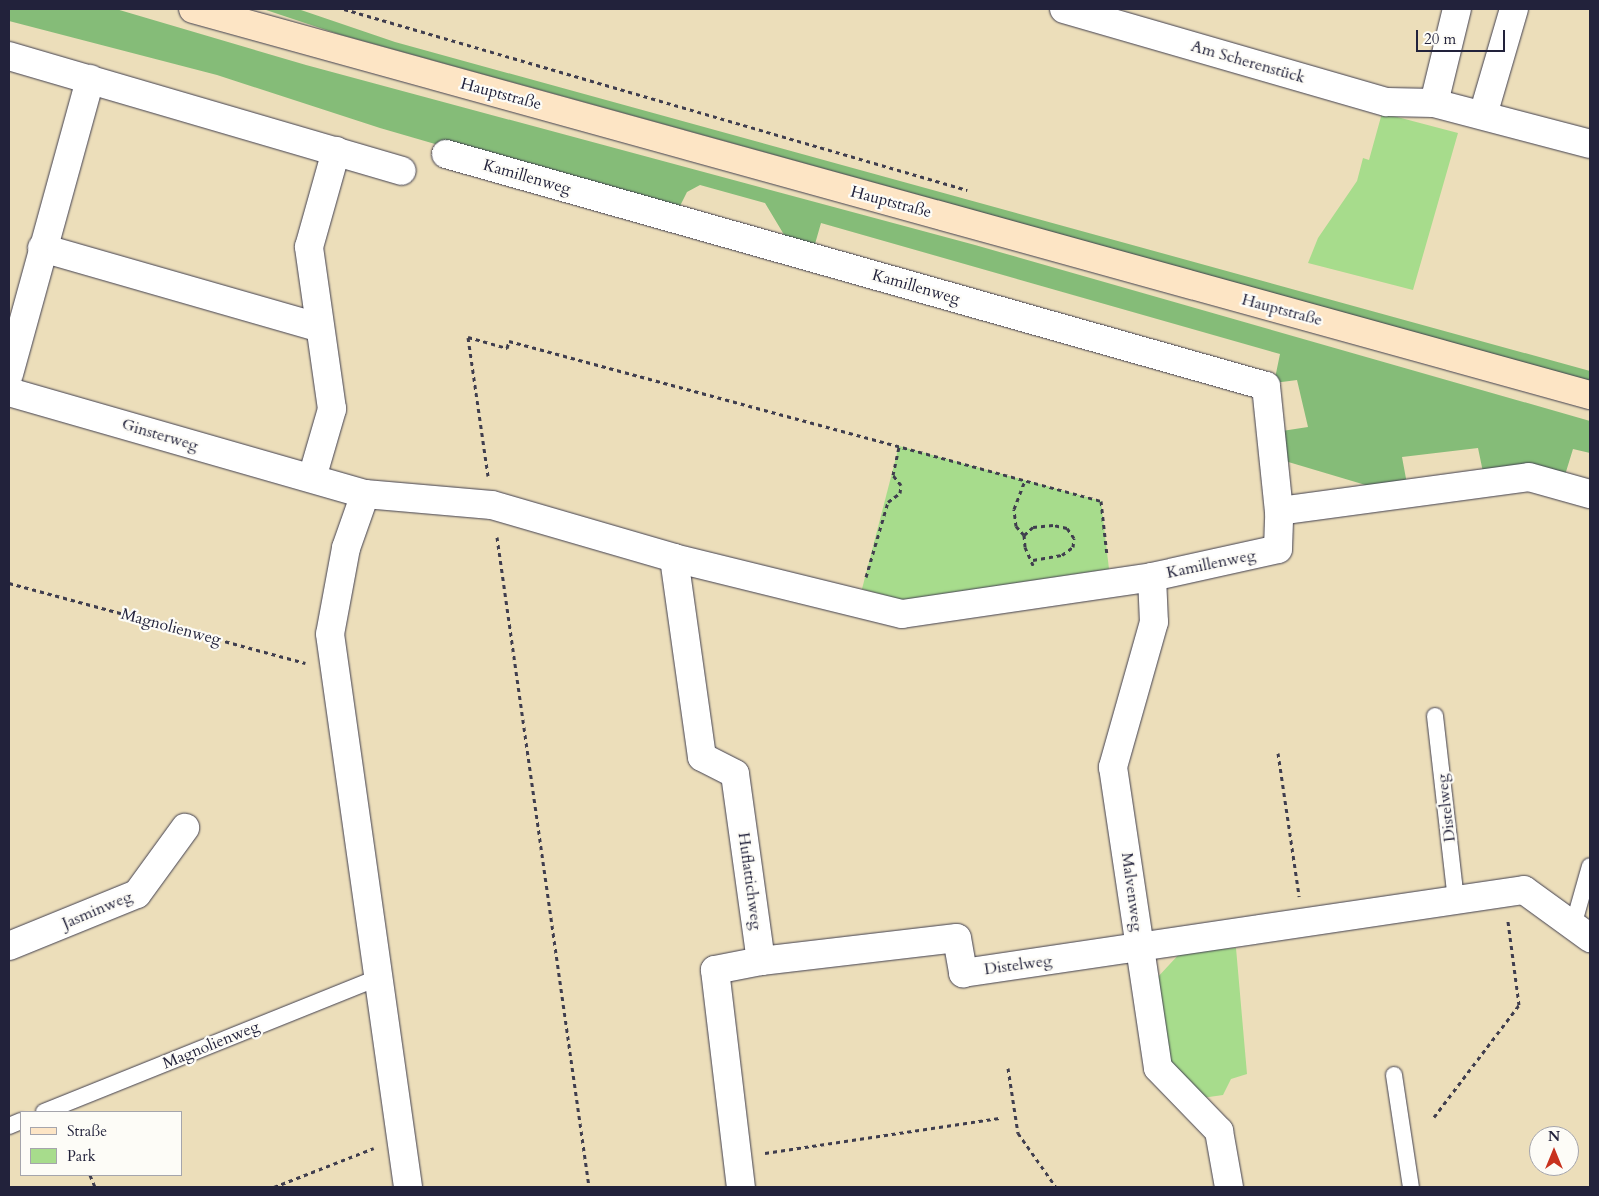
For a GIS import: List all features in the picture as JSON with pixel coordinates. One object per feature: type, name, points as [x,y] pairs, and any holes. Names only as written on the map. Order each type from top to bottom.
[{"type":"main road","name":"Hauptstraße","points":[[193,9],[1590,395]]},
{"type":"street","name":"Am Scherenstück","points":[[1064,9],[1387,102],[1434,103],[1590,144]]},
{"type":"street","points":[[1434,103],[1458,9]]},
{"type":"street","points":[[1483,115],[1514,9]]},
{"type":"street","points":[[9,56],[402,171]]},
{"type":"street","points":[[9,374],[42,248],[90,79]]},
{"type":"street","points":[[312,478],[332,409],[318,326],[309,247],[336,152]]},
{"type":"street","name":"Kamillenweg","points":[[432,501],[492,504],[674,558],[902,614],[1152,577],[1278,549],[1279,510],[1266,386],[446,154]]},
{"type":"street","points":[[42,248],[318,326]]},
{"type":"street","name":"Ginsterweg","points":[[9,392],[365,494],[432,501]]},
{"type":"street","points":[[1279,510],[1529,477],[1590,494]]},
{"type":"street","points":[[365,494],[346,548],[333,609],[330,634],[408,1187]]},
{"type":"street","name":"Huflattichweg","points":[[674,558],[702,757],[735,774],[761,961]]},
{"type":"street","name":"Malvenweg","points":[[1152,577],[1154,622],[1113,767],[1158,1068],[1219,1131],[1229,1187]]},
{"type":"street","name":"Jasminweg","points":[[9,946],[137,894],[186,828]]},
{"type":"street","name":"Distelweg","points":[[761,961],[957,938],[963,973],[1303,921],[1524,890],[1582,932]]},
{"type":"street","points":[[741,1187],[715,970],[761,961]]},
{"type":"lane","name":"Distelweg","points":[[1435,716],[1456,900]]},
{"type":"lane","name":"Distelweg","points":[[1582,932],[1590,866]]},
{"type":"lane","name":"Magnolienweg","points":[[46,1111],[378,978]]},
{"type":"lane","points":[[1394,1075],[1411,1187]]},
{"type":"path","points":[[344,9],[975,193]]},
{"type":"path","points":[[589,1187],[468,337],[508,348],[509,341],[1101,501],[1110,582]]},
{"type":"path","points":[[858,604],[888,502],[900,493],[900,485],[893,475],[899,446]]},
{"type":"path","points":[[1025,480],[1014,508],[1016,526],[1024,535],[1025,547],[1033,560],[1037,593]]},
{"type":"path","points":[[1024,535],[1033,527],[1053,525],[1067,528],[1074,538],[1073,547],[1062,555],[1033,560]]},
{"type":"path","name":"Magnolienweg","points":[[9,584],[334,671]]},
{"type":"path","points":[[1278,752],[1303,921]]},
{"type":"path","points":[[1434,1117],[1520,1005],[1504,893]]},
{"type":"path","points":[[1008,1068],[1018,1133],[1056,1187]]},
{"type":"path","points":[[737,1157],[999,1118]]},
{"type":"path","points":[[274,1187],[400,1138]]},
{"type":"green space","points":[[9,9],[116,9],[306,65],[975,245],[1590,421],[1590,453],[1573,449],[1565,475],[1483,472],[1478,448],[1402,457],[1407,484],[1379,489],[1285,461],[1282,431],[1308,427],[1297,380],[1274,383],[1280,354],[821,223],[813,251],[789,243],[765,203],[700,185],[687,192],[676,214],[380,128],[217,75],[9,21]]},
{"type":"green space","points":[[263,9],[298,9],[395,42],[1590,371],[1590,381],[338,34]]},
{"type":"green space","points":[[1382,113],[1458,133],[1413,290],[1308,263],[1318,238],[1357,181],[1363,158],[1369,160]]},
{"type":"green space","points":[[899,446],[1101,501],[1109,569],[902,600],[862,589]]},
{"type":"green space","points":[[1236,948],[1247,1074],[1231,1079],[1223,1095],[1202,1098],[1167,1062],[1156,979],[1182,951]]}]
